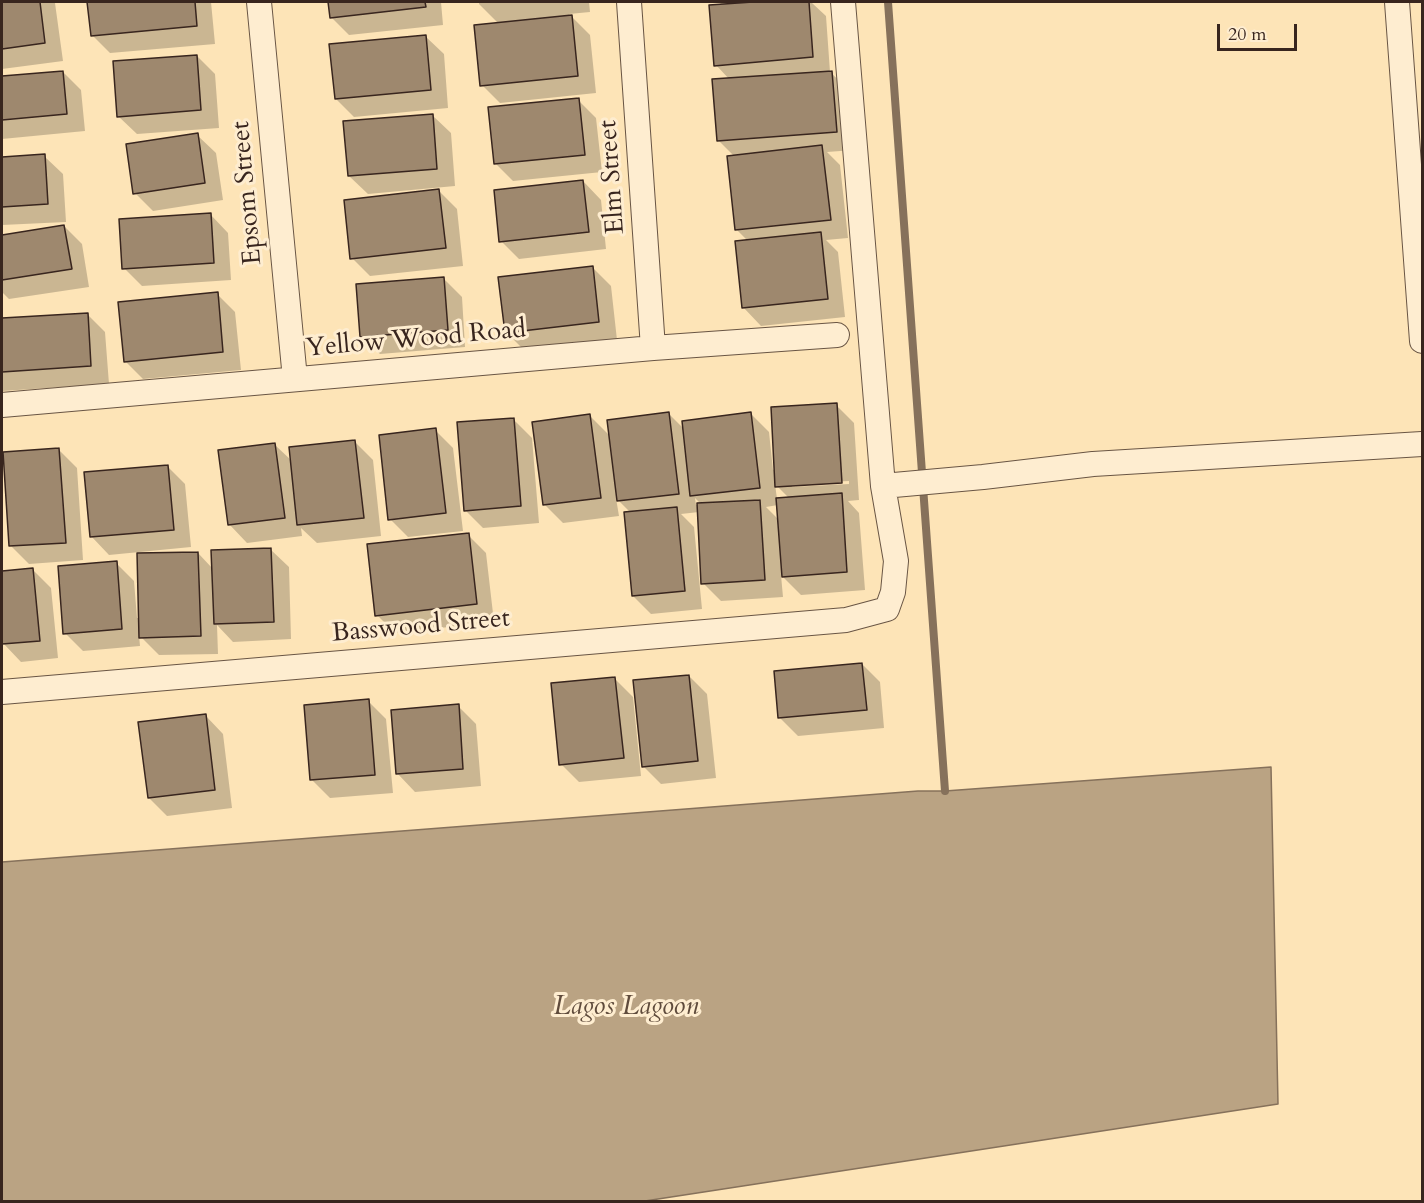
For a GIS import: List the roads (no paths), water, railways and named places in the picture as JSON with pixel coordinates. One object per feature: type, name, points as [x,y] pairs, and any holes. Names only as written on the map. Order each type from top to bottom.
[{"type":"street","name":"Epsom Street","points":[[259,2],[295,379]]},
{"type":"street","name":"Elm Street","points":[[630,2],[653,348]]},
{"type":"street","points":[[843,2],[891,485],[1093,464],[1422,444]]},
{"type":"street","points":[[1397,2],[1413,89],[1422,341]]},
{"type":"street","name":"Yellow Wood Road","points":[[2,405],[653,348],[837,335]]},
{"type":"street","name":"Basswood Street","points":[[2,692],[846,620],[887,609],[893,592],[896,561],[891,485]]},
{"type":"water","name":"Lagos Lagoon","points":[[1271,767],[1278,1104],[645,1201],[2,1201],[2,862],[918,791],[945,791]]},
{"type":"waterway","points":[[888,2],[945,791]]}]
